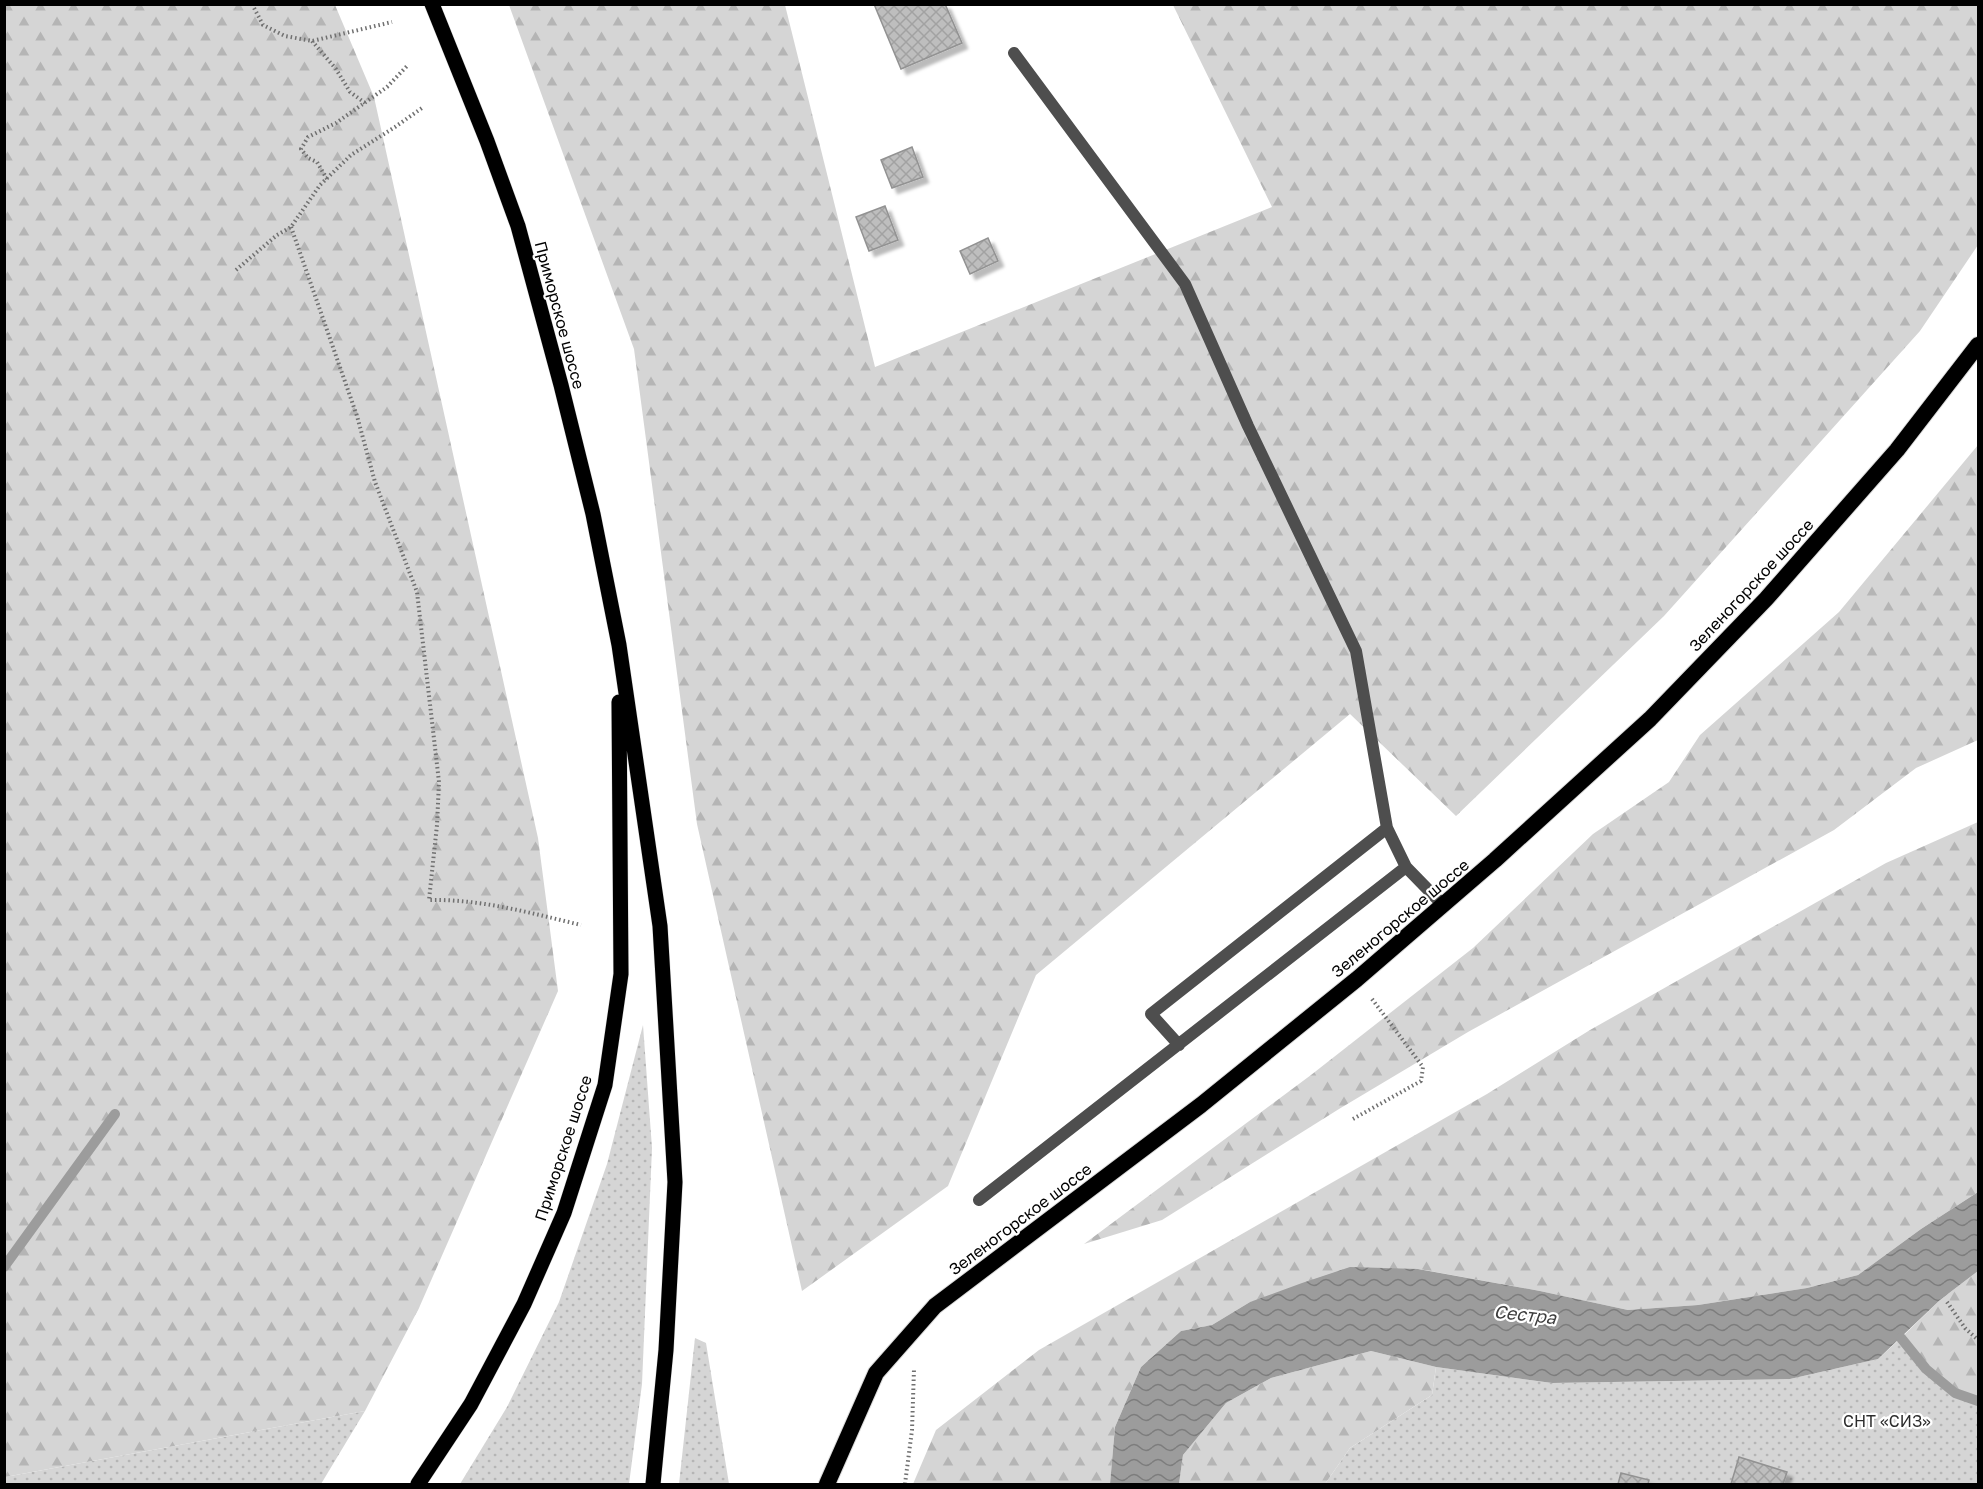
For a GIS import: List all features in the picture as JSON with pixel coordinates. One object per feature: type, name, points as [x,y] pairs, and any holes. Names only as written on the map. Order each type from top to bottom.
[{"type":"highway","name":"Зеленогорское шоссе","points":[[827,1485],[876,1373],[934,1306],[1201,1105],[1357,979],[1650,719],[1766,599],[1897,450],[1978,345]]},
{"type":"main road","name":"Приморское шоссе","points":[[432,4],[518,226],[593,514],[619,645],[660,926],[675,1182],[666,1350],[654,1485]]},
{"type":"main road","name":"Приморское шоссе","points":[[418,1485],[471,1404],[524,1304],[564,1213],[604,1085],[621,974],[619,645]]},
{"type":"lane","points":[[1014,53],[1185,284],[1248,426],[1356,651],[1387,828],[1406,867],[1443,905]]},
{"type":"lane","points":[[1179,1045],[1151,1014],[1387,828]]},
{"type":"lane","points":[[979,1200],[1406,867]]},
{"type":"path","points":[[252,4],[263,25],[285,36],[312,41],[392,22]]},
{"type":"path","points":[[312,41],[336,69],[350,92],[365,104]]},
{"type":"path","points":[[327,178],[317,162],[308,158],[301,149],[308,137],[336,123],[365,104],[387,87],[407,66]]},
{"type":"path","points":[[236,270],[277,235],[291,227],[320,185],[351,155],[422,108]]},
{"type":"path","points":[[291,227],[357,416],[375,482],[417,591],[439,782],[429,900],[505,907],[581,925]]},
{"type":"path","points":[[1353,1119],[1421,1081],[1422,1067],[1357,979]]},
{"type":"path","points":[[1947,1302],[1965,1328],[1978,1340]]},
{"type":"path","points":[[905,1485],[912,1430],[915,1329]]},
{"type":"green space","points":[[5,4],[335,5],[374,97],[538,838],[558,991],[419,1308],[365,1411],[5,1477]]},
{"type":"green space","points":[[509,5],[785,5],[875,367],[1272,207],[1173,5],[1978,5],[1978,245],[1920,331],[1664,616],[1456,816],[1350,714],[1036,975],[948,1186],[802,1291],[697,824],[634,349]]},
{"type":"green space","points":[[1978,445],[1978,740],[1916,768],[1834,830],[1468,1032],[1339,1109],[1162,1220],[1084,1244],[1311,1075],[1473,948],[1593,834],[1669,782],[1700,735],[1839,612]]},
{"type":"green space","points":[[1978,822],[1978,1192],[1921,1229],[1858,1275],[1807,1288],[1698,1305],[1628,1310],[1419,1269],[1250,1302],[1212,1325],[1181,1331],[1141,1367],[1115,1427],[1110,1484],[913,1484],[936,1430],[1039,1350],[1487,1094],[1590,1030],[1886,863]]},
{"type":"green space","points":[[643,1025],[652,1148],[642,1384],[629,1484],[460,1484],[507,1407],[559,1302],[607,1164]]},
{"type":"green space","points":[[1978,1271],[1978,1401],[1955,1393],[1926,1369],[1901,1338],[1940,1300]]},
{"type":"green space","points":[[695,1338],[706,1343],[729,1484],[679,1484]]},
{"type":"green space","name":"СНТ «СИЗ»","points":[[1901,1338],[1926,1369],[1955,1393],[1978,1401],[1978,1484],[1325,1484],[1350,1448],[1432,1395],[1436,1367],[1552,1383],[1790,1379],[1878,1359]]},
{"type":"green space","points":[[1371,1351],[1436,1367],[1432,1395],[1350,1448],[1325,1484],[1179,1484],[1183,1455],[1226,1403],[1271,1378]]},
{"type":"green space","points":[[365,1411],[321,1484],[5,1484],[5,1477]]},
{"type":"water","name":"Сестра","points":[[1978,1192],[1978,1271],[1940,1300],[1878,1359],[1790,1379],[1552,1383],[1436,1367],[1371,1351],[1271,1378],[1226,1403],[1183,1455],[1179,1484],[1110,1484],[1115,1427],[1141,1367],[1181,1331],[1212,1325],[1250,1302],[1302,1283],[1350,1267],[1418,1269],[1628,1310],[1698,1305],[1807,1288],[1858,1275],[1921,1229]]},
{"type":"building","points":[[874,4],[945,4],[962,43],[901,69]]},
{"type":"building","points":[[912,147],[923,177],[892,188],[881,160]]},
{"type":"building","points":[[885,206],[898,240],[869,251],[856,217]]},
{"type":"building","points":[[988,238],[998,261],[970,274],[960,251]]},
{"type":"building","points":[[1739,1457],[1787,1472],[1783,1484],[1731,1484]]},
{"type":"building","points":[[1621,1473],[1649,1480],[1648,1484],[1618,1484]]},
{"type":"waterway","points":[[4,1267],[115,1114]]},
{"type":"waterway","points":[[1901,1338],[1926,1369],[1955,1393],[1978,1401]]}]
